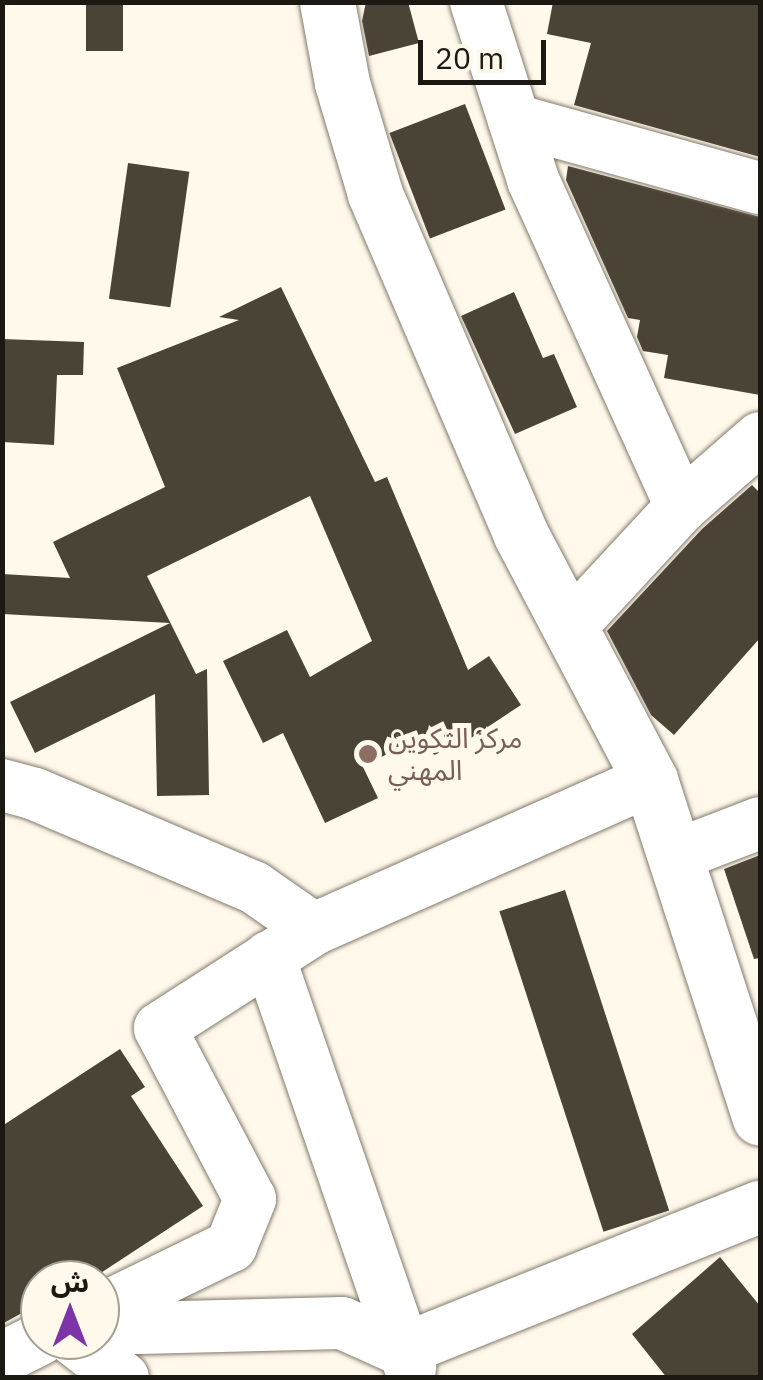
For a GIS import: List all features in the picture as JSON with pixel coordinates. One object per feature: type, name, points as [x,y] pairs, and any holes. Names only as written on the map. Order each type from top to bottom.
[{"type":"main road","points":[[327,2],[342,82],[375,194],[521,534],[650,780],[756,1089]]},
{"type":"street","points":[[476,2],[533,180],[681,508]]},
{"type":"street","points":[[514,120],[760,188]]},
{"type":"street","points":[[570,628],[681,508],[760,438]]},
{"type":"street","points":[[120,1300],[230,1246],[250,1199],[160,1028],[314,929],[650,780]]},
{"type":"street","points":[[2,785],[35,794],[255,888],[314,929]]},
{"type":"street","points":[[674,856],[760,822]]},
{"type":"street","points":[[269,958],[409,1364]]},
{"type":"street","points":[[409,1364],[760,1207]]},
{"type":"street","points":[[120,1328],[342,1323],[409,1364]]},
{"type":"street","points":[[99,1360],[122,1378]]},
{"type":"building","points":[[86,2],[123,2],[123,51],[86,51]]},
{"type":"building","points":[[366,2],[408,2],[419,43],[369,56],[362,21]]},
{"type":"building","points":[[553,2],[760,2],[760,157],[574,105],[591,43],[547,34]]},
{"type":"building","points":[[465,104],[505,209],[430,239],[389,133]]},
{"type":"building","points":[[128,163],[189,172],[170,307],[109,299]]},
{"type":"building","points":[[568,166],[760,217],[760,395],[664,378],[668,355],[643,351],[637,337],[640,320],[628,318],[566,180]]},
{"type":"building","points":[[281,287],[375,482],[387,477],[468,670],[489,656],[521,705],[468,740],[434,755],[424,734],[363,767],[378,798],[325,823],[283,733],[263,743],[223,661],[287,630],[310,677],[372,641],[310,496],[147,576],[196,674],[207,669],[209,795],[157,796],[155,694],[35,753],[10,702],[170,623],[2,614],[2,574],[70,578],[53,542],[165,487],[117,368],[239,320],[219,317]]},
{"type":"building","points":[[514,292],[543,358],[554,354],[577,407],[515,434],[461,316]]},
{"type":"building","points":[[2,339],[84,342],[83,375],[57,375],[54,445],[2,442]]},
{"type":"building","points":[[752,485],[760,493],[760,638],[674,735],[651,715],[607,631],[702,529]]},
{"type":"building","points":[[760,855],[760,958],[754,959],[724,869]]},
{"type":"building","points":[[565,890],[669,1211],[604,1232],[499,911]]},
{"type":"building","points":[[120,1049],[145,1087],[131,1096],[203,1206],[120,1260],[20,1260],[20,1314],[2,1324],[2,1126]]},
{"type":"building","points":[[720,1257],[760,1306],[760,1378],[667,1378],[632,1334]]},
{"type":"place","name":"مركز التكوين المهني","points":[[368,754]]}]
